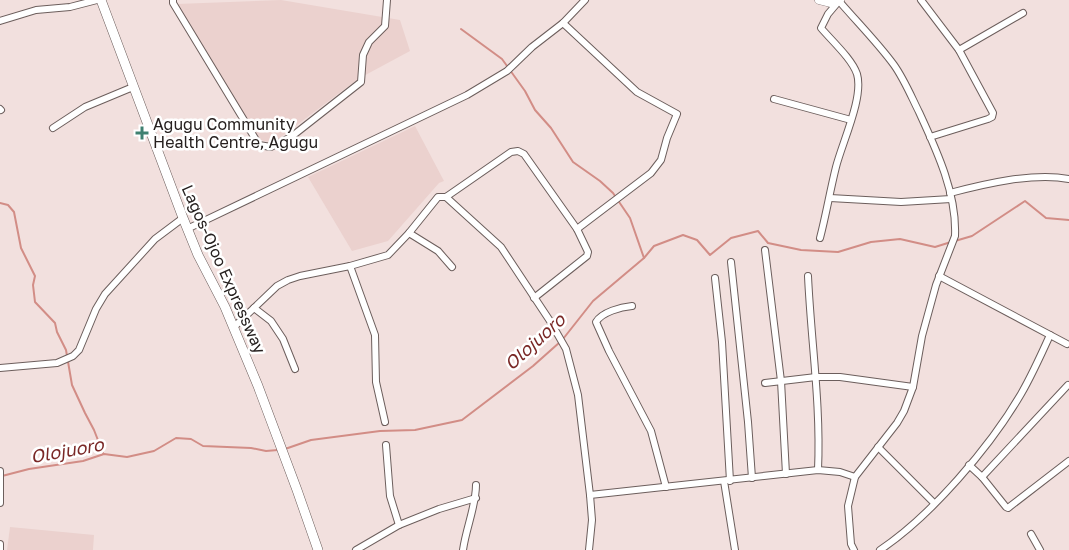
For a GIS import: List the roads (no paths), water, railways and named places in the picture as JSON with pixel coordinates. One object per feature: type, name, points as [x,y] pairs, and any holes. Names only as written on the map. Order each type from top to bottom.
[{"type":"main road","name":"Lagos-Ojoo Expressway","points":[[101,0],[187,229],[234,327],[318,550]]},
{"type":"street","points":[[0,22],[36,10],[70,7],[97,0]]},
{"type":"street","points":[[173,0],[173,3],[259,145],[271,148],[291,137],[361,82],[363,55],[369,42],[385,26],[387,0]]},
{"type":"street","points":[[187,229],[467,95],[507,71],[532,47],[563,23],[585,0]]},
{"type":"street","points":[[819,0],[831,3],[839,0]]},
{"type":"street","points":[[820,238],[855,102],[857,76],[848,59],[821,28],[828,14],[839,0]]},
{"type":"street","points":[[839,0],[894,66],[904,81],[940,162],[950,196],[955,236],[939,276],[922,336],[913,386],[904,412],[855,477],[848,506],[850,544],[854,550]]},
{"type":"street","points":[[925,1],[958,50],[993,113],[992,117],[930,137]]},
{"type":"street","points":[[958,50],[1023,13]]},
{"type":"street","points":[[563,23],[637,92],[677,114],[661,160],[651,173],[577,229]]},
{"type":"street","points":[[53,128],[85,107],[133,87]]},
{"type":"street","points":[[774,99],[851,120]]},
{"type":"street","points":[[234,327],[277,286],[288,280],[388,255],[410,233],[438,197],[446,197],[512,152],[518,150],[524,154],[577,229],[588,252],[588,256],[534,298]]},
{"type":"street","points":[[830,198],[901,202],[950,196],[981,185],[1039,177],[1050,176],[1069,179]]},
{"type":"street","points":[[446,197],[501,248],[566,349],[578,395],[590,495],[592,520],[589,550]]},
{"type":"street","points":[[0,368],[57,363],[72,356],[79,350],[105,294],[155,239],[183,218]]},
{"type":"street","points":[[410,233],[438,251],[452,267]]},
{"type":"street","points":[[766,250],[781,381],[786,474]]},
{"type":"street","points":[[731,262],[752,478]]},
{"type":"street","points":[[350,266],[373,326],[375,335],[376,382],[385,422]]},
{"type":"street","points":[[808,276],[811,342],[816,377],[819,426],[818,470]]},
{"type":"street","points":[[939,276],[1068,344]]},
{"type":"street","points":[[715,278],[722,342],[727,481],[735,550]]},
{"type":"street","points":[[632,306],[617,309],[600,317],[596,322],[651,431],[666,487]]},
{"type":"street","points":[[254,308],[271,321],[283,339],[294,369]]},
{"type":"street","points":[[880,550],[899,537],[970,465],[1020,395],[1050,335]]},
{"type":"street","points":[[765,383],[816,377],[853,378],[913,386]]},
{"type":"street","points":[[982,477],[1068,385]]},
{"type":"street","points":[[386,445],[390,496],[399,525]]},
{"type":"street","points":[[878,447],[934,503]]},
{"type":"street","points":[[970,465],[1008,508],[1069,461]]},
{"type":"street","points":[[590,495],[818,470],[840,472],[855,477]]},
{"type":"street","points":[[0,471],[0,503]]},
{"type":"street","points":[[463,550],[468,523],[476,498],[476,485]]},
{"type":"street","points":[[356,550],[399,525],[439,509],[476,498]]},
{"type":"street","points":[[1031,534],[1040,550]]},
{"type":"street","points":[[0,544],[0,550]]},
{"type":"waterway","points":[[461,29],[502,59],[525,91],[535,110],[551,128],[573,162],[600,181],[613,193],[630,218],[644,258]]},
{"type":"waterway","name":"Olojuoro","points":[[955,241],[972,236],[1025,201],[1046,218],[1069,220]]},
{"type":"waterway","points":[[0,203],[8,205],[14,212],[21,248],[35,276],[33,285],[35,302],[55,323],[57,332],[66,350],[72,385],[103,453]]},
{"type":"waterway","name":"Olojuoro","points":[[563,339],[593,301],[644,258],[654,246],[683,235],[697,240],[710,255],[731,238],[758,231],[768,243],[801,250],[838,252],[871,242],[900,239],[935,247],[951,242]]},
{"type":"waterway","name":"Olojuoro","points":[[285,449],[311,440],[380,431],[415,430],[462,420],[533,366],[560,342]]},
{"type":"waterway","name":"Olojuoro","points":[[2,476],[29,469],[83,461],[104,454],[127,457],[154,451],[176,438],[191,439],[203,446],[251,448],[266,451],[278,450]]},
{"type":"place","name":"Agugu Community Health Centre, Agugu","points":[[142,133]]}]
